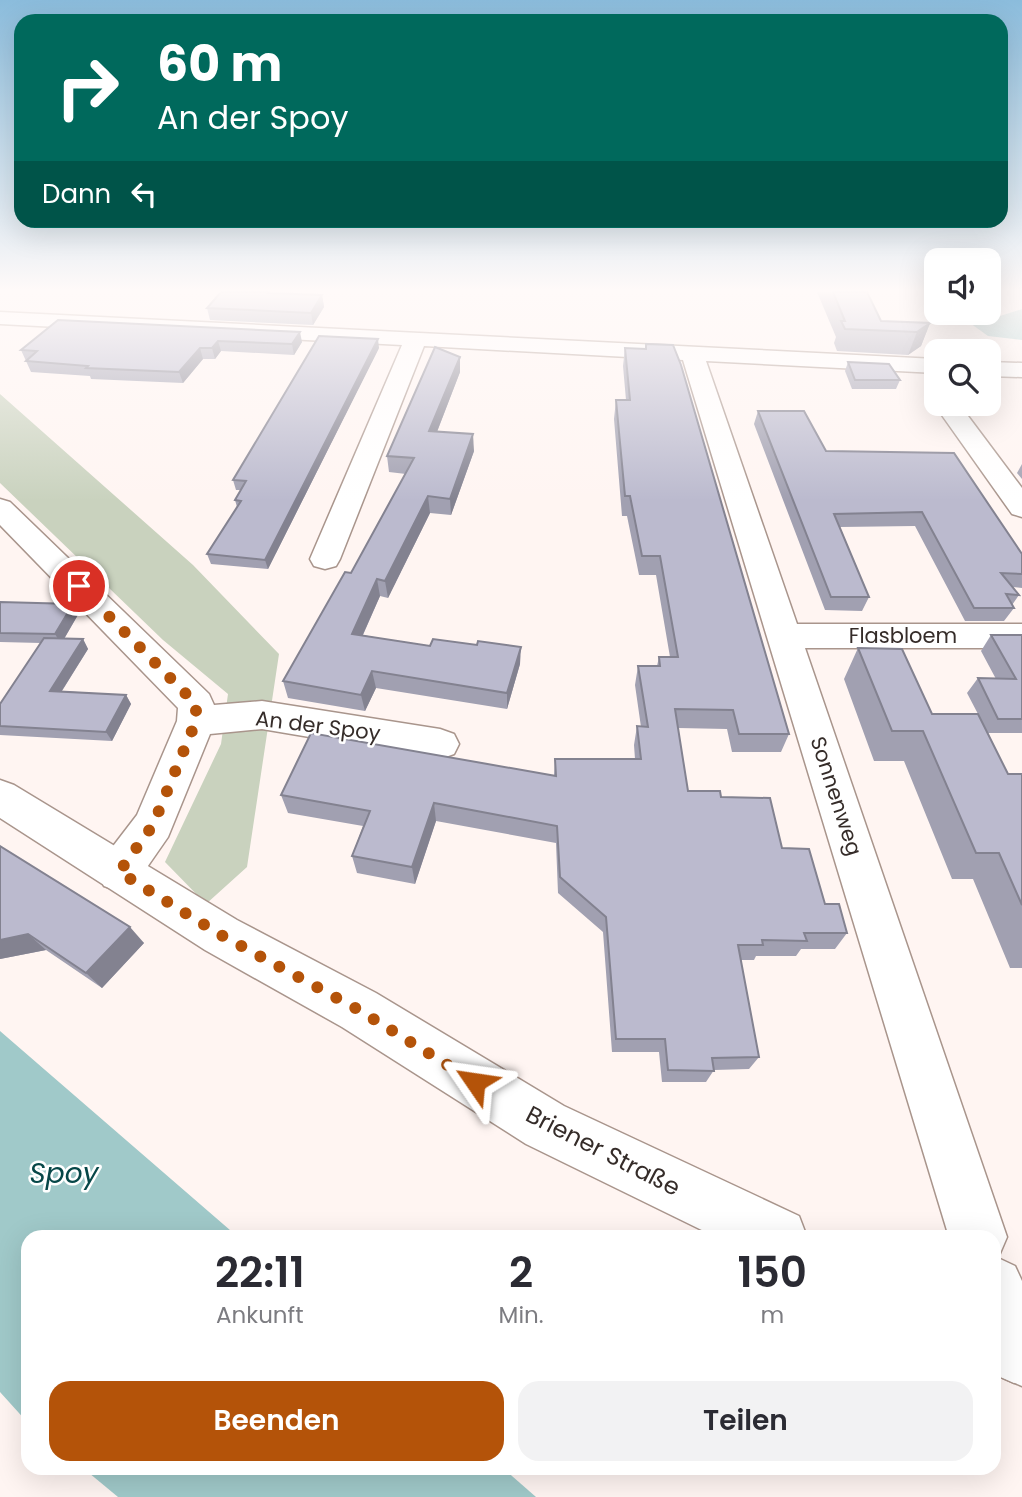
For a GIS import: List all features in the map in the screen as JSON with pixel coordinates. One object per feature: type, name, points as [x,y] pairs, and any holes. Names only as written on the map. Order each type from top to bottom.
[{"type":"street","points":[[325,559],[407,362]]},
{"type":"street","name":"Sonnenweg","points":[[695,362],[976,1230]]},
{"type":"street","points":[[839,362],[924,366]]},
{"type":"street","points":[[1001,369],[1022,370]]},
{"type":"street","points":[[955,416],[1022,508]]},
{"type":"street","points":[[0,508],[196,704],[196,721],[153,825],[119,872]]},
{"type":"street","name":"Flasbloem","points":[[785,636],[1022,636]]},
{"type":"street","name":"An der Spoy","points":[[196,721],[262,715],[440,744]]},
{"type":"street","name":"Briener Straße","points":[[0,797],[221,935],[359,1010],[545,1125],[763,1230]]},
{"type":"street","points":[[1001,1314],[1010,1349]]},
{"type":"green space","points":[[0,394],[193,565],[279,654],[247,867],[206,904],[165,862],[221,744],[228,694],[163,640],[0,483]]},
{"type":"water","name":"Spoy","points":[[0,1031],[230,1230],[21,1230],[21,1415],[0,1392]]},
{"type":"water","points":[[91,1475],[511,1475],[536,1497],[118,1497]]},
{"type":"building","points":[[37,362],[188,362],[179,372],[86,368],[88,366]]},
{"type":"building","points":[[304,362],[366,362],[265,560],[207,554],[241,501],[235,500],[246,481],[233,480]]},
{"type":"building","points":[[428,362],[458,362],[429,431],[473,434],[450,499],[428,496],[385,581],[377,579],[352,634],[430,646],[433,639],[521,647],[507,693],[372,671],[361,695],[283,681],[345,572],[351,573],[414,458],[387,456]]},
{"type":"building","points":[[626,362],[680,362],[789,734],[739,734],[733,710],[675,709],[688,791],[720,791],[721,797],[770,798],[782,848],[809,849],[825,904],[839,904],[847,933],[804,933],[807,941],[762,940],[763,945],[738,945],[759,1057],[712,1058],[714,1071],[668,1070],[665,1039],[616,1039],[606,917],[560,877],[557,826],[434,803],[412,867],[352,856],[370,811],[281,795],[311,733],[556,776],[555,759],[641,759],[637,726],[648,727],[638,666],[660,666],[659,657],[678,657],[660,556],[642,556],[630,496],[625,496],[616,400],[630,400]]},
{"type":"building","points":[[848,362],[889,364],[900,380],[855,380]]},
{"type":"building","points":[[758,411],[804,411],[826,451],[954,453],[1022,554],[1022,574],[1001,573],[1019,595],[1006,594],[1014,608],[974,608],[922,512],[834,514],[869,597],[831,597]]},
{"type":"building","points":[[0,602],[73,604],[55,634],[0,633]]},
{"type":"building","points":[[991,635],[1022,635],[1022,719],[998,719],[978,678],[1016,679]]},
{"type":"building","points":[[44,638],[83,639],[50,691],[126,695],[106,732],[0,726],[0,704]]},
{"type":"building","points":[[858,648],[902,649],[932,714],[978,714],[1008,774],[1022,774],[1022,905],[999,853],[976,853],[923,731],[892,731]]},
{"type":"building","points":[[0,846],[130,927],[86,973],[28,934],[0,940]]},
{"type":"route","points":[[79,586],[196,704],[196,721],[153,825],[119,872],[221,935],[359,1010],[475,1082]]}]
